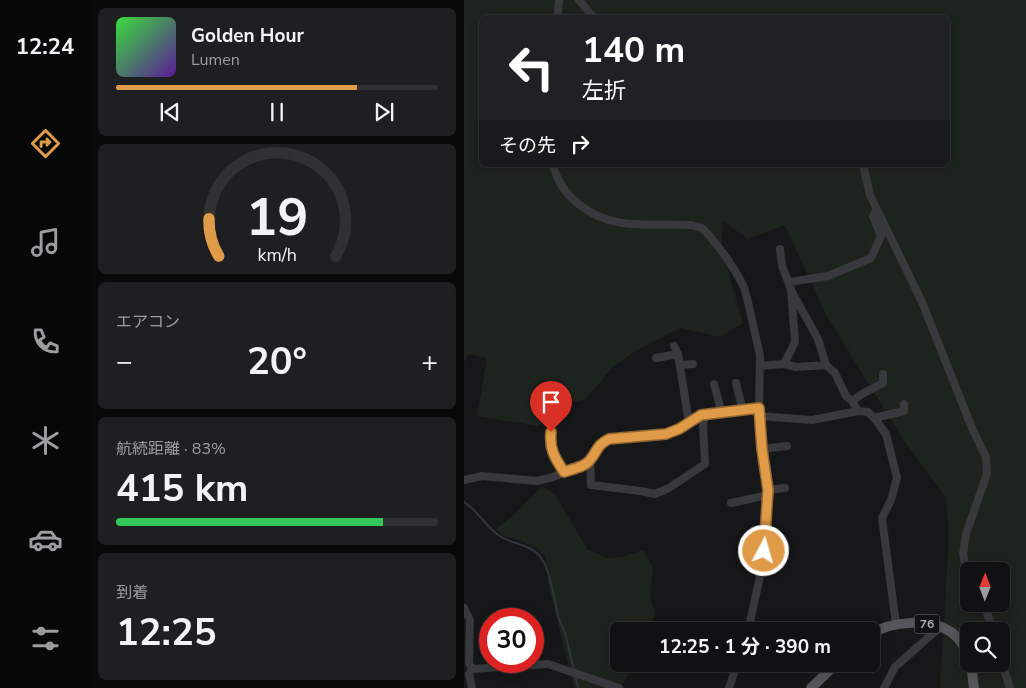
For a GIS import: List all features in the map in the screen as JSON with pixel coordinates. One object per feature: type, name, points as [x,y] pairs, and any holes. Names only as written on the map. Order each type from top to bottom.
[{"type":"main road","name":"76","points":[[880,631],[896,624],[916,622],[940,626],[951,631],[960,641]]},
{"type":"main road","points":[[811,688],[828,672]]},
{"type":"main road","points":[[972,672],[974,688]]},
{"type":"street","points":[[557,15],[559,0]]},
{"type":"street","points":[[579,0],[592,15]]},
{"type":"street","points":[[554,167],[562,188],[578,205],[600,217],[623,223],[692,224],[702,228],[716,242],[744,288],[760,356],[759,412],[768,493],[762,563],[750,622]]},
{"type":"street","points":[[863,167],[870,196],[922,302],[972,428],[986,457],[987,474],[966,534],[963,554],[965,562]]},
{"type":"street","points":[[790,286],[828,276],[871,258],[881,236],[873,216],[877,210]]},
{"type":"street","points":[[780,249],[782,266],[790,286],[818,338],[826,365],[834,373],[846,396],[858,411]]},
{"type":"street","points":[[784,364],[795,342],[790,286]]},
{"type":"street","points":[[674,346],[678,354],[690,423]]},
{"type":"street","points":[[656,358],[678,354]]},
{"type":"street","points":[[680,365],[693,364]]},
{"type":"street","points":[[760,366],[784,364],[796,367],[826,365]]},
{"type":"street","points":[[852,402],[862,394],[883,383],[883,374]]},
{"type":"street","points":[[736,383],[743,411]]},
{"type":"street","points":[[714,384],[722,414]]},
{"type":"street","points":[[874,418],[904,411],[904,404]]},
{"type":"street","points":[[464,480],[482,476],[537,481],[585,464],[590,460],[601,443],[609,439],[666,434],[679,429],[701,415],[743,411],[812,420],[858,411],[868,412],[886,434],[897,478],[891,500],[882,518],[896,624]]},
{"type":"street","points":[[590,460],[591,485],[655,494],[669,488],[705,464],[703,425],[705,415]]},
{"type":"street","points":[[551,432],[552,452],[564,472]]},
{"type":"street","points":[[762,449],[787,446]]},
{"type":"street","points":[[731,503],[785,488]]},
{"type":"street","points":[[464,608],[470,620],[469,663],[472,669],[470,674],[472,688]]},
{"type":"street","points":[[884,688],[895,667],[940,626]]},
{"type":"street","points":[[472,669],[548,664],[619,688]]},
{"type":"street","points":[[729,688],[734,672]]},
{"type":"street","points":[[1005,672],[1010,688]]},
{"type":"shaded area","points":[[464,0],[1026,0],[1026,688],[940,688],[949,535],[946,498],[904,441],[826,315],[785,225],[748,239],[723,221],[722,243],[743,323],[720,337],[680,328],[637,350],[612,368],[585,400],[561,405],[538,426],[477,416],[487,358],[469,354],[464,362]]},
{"type":"shaded area","points":[[542,486],[555,494],[587,549],[607,558],[622,557],[643,550],[653,567],[650,596],[655,614],[652,622],[610,622],[610,672],[630,672],[620,688],[574,688],[548,583],[545,556],[536,547],[502,535],[496,529],[516,513]]},
{"type":"waterway","points":[[464,502],[497,534],[507,540],[534,550],[542,559],[549,574],[574,670]]},
{"type":"waterway","points":[[575,675],[578,688]]},
{"type":"route","points":[[551,432],[552,452],[564,472],[585,464],[590,460],[594,451],[601,443],[609,439],[666,434],[679,429],[701,415],[722,414],[759,408],[768,490],[764,551]]}]
